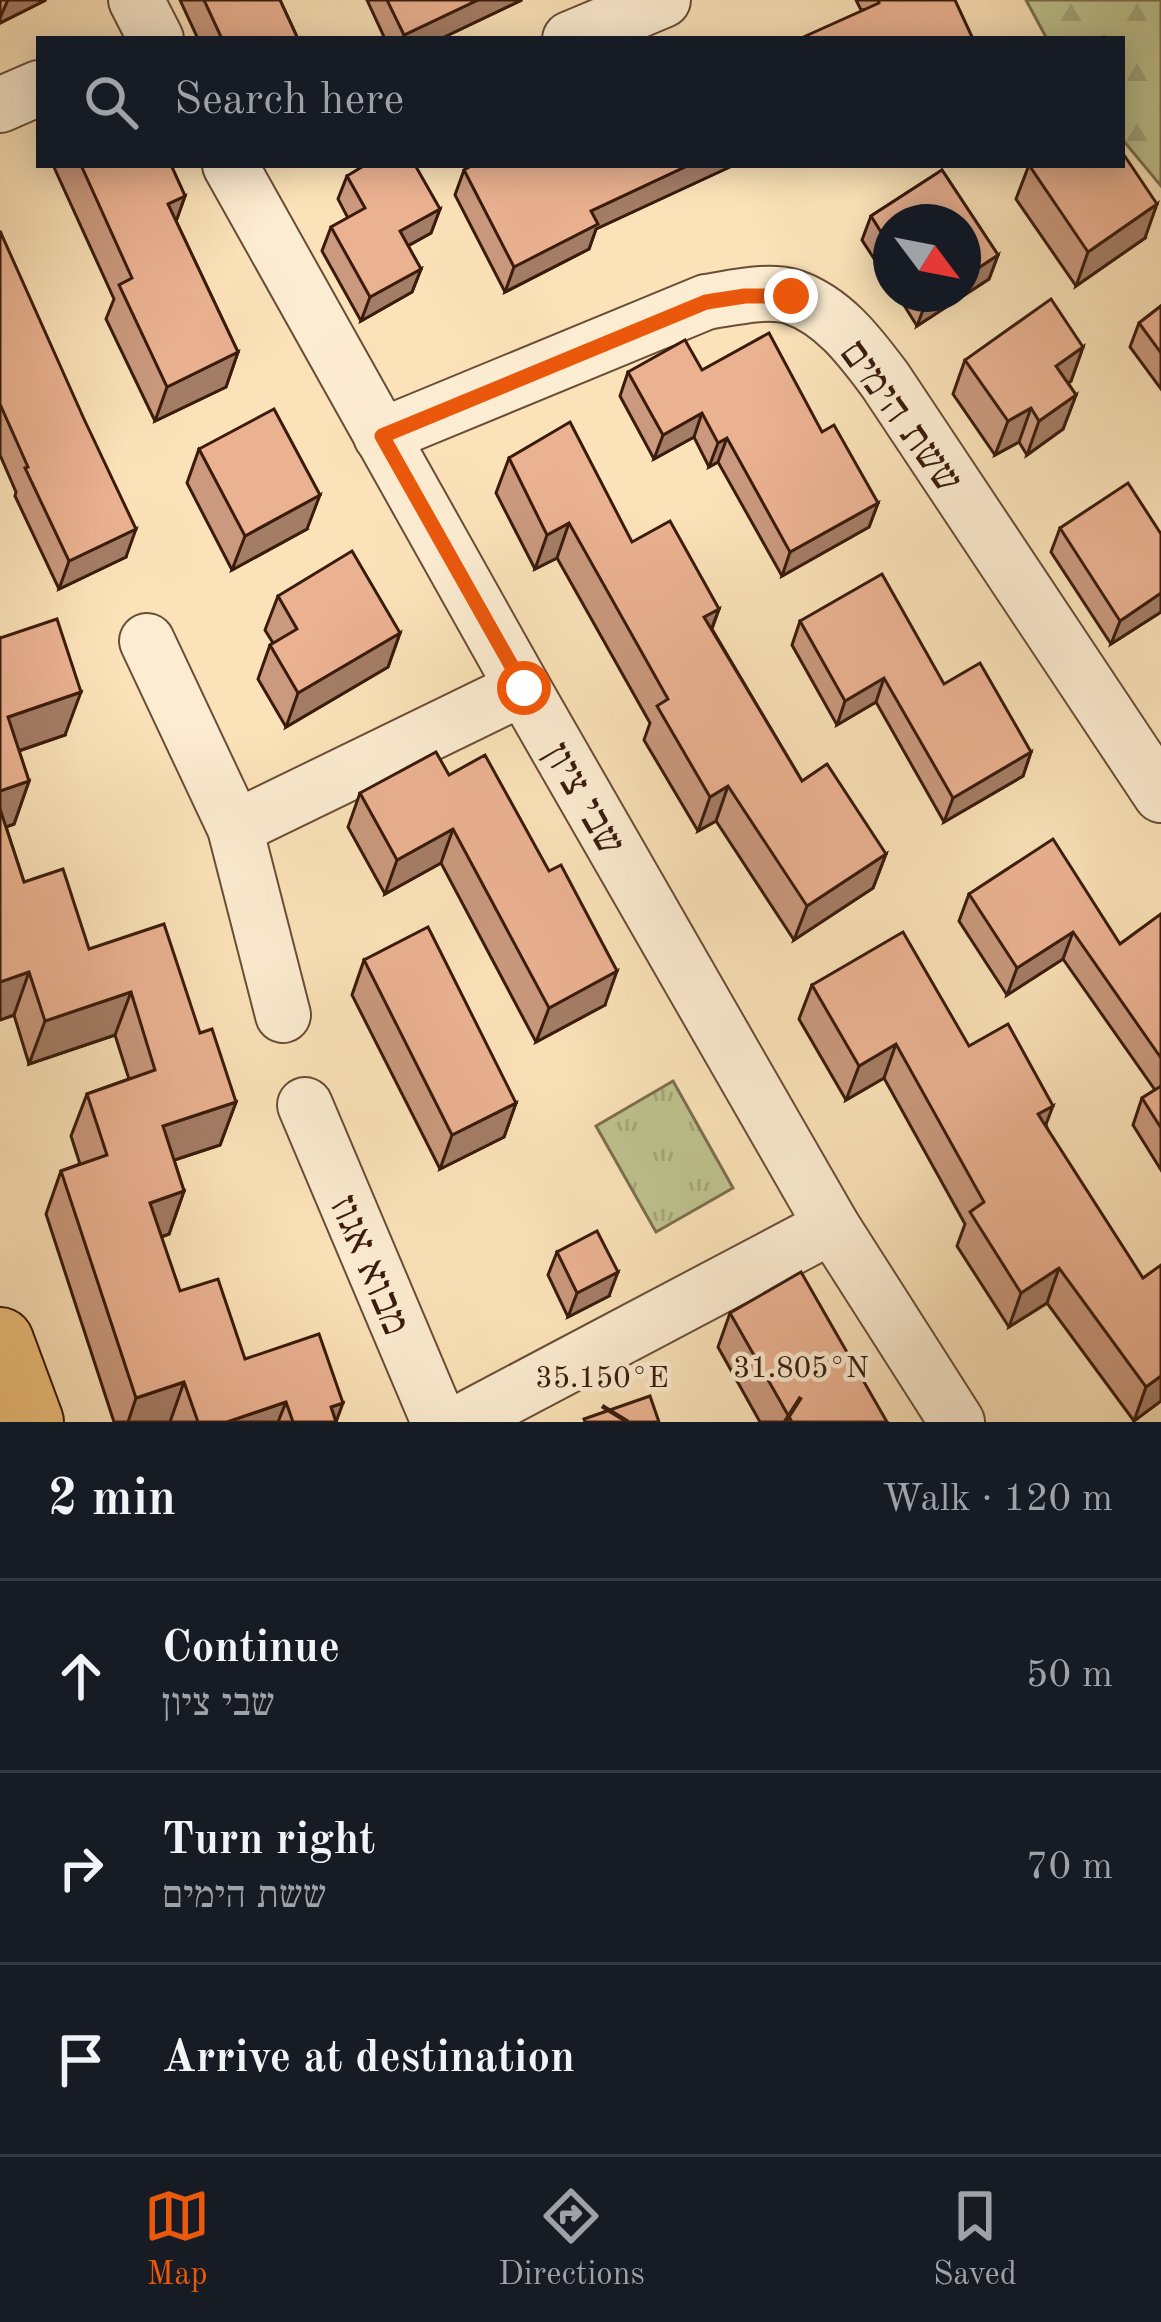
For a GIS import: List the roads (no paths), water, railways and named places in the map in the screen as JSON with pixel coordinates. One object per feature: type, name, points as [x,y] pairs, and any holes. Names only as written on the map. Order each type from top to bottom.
[{"type":"main road","points":[[0,1341],[30,1422]]},
{"type":"street","points":[[577,36],[663,0]]},
{"type":"street","points":[[0,106],[36,89]]},
{"type":"street","name":"שבי ציון","points":[[245,169],[382,436],[524,688],[832,1226],[957,1422]]},
{"type":"street","name":"ששת הימים","points":[[382,436],[706,302],[791,296],[825,314],[855,340],[1144,735],[1161,795]]},
{"type":"street","points":[[147,641],[235,828],[283,1015]]},
{"type":"street","points":[[235,828],[524,688]]},
{"type":"street","name":"מבוא אגוז","points":[[305,1105],[439,1422]]},
{"type":"street","points":[[461,1422],[832,1226]]}]
